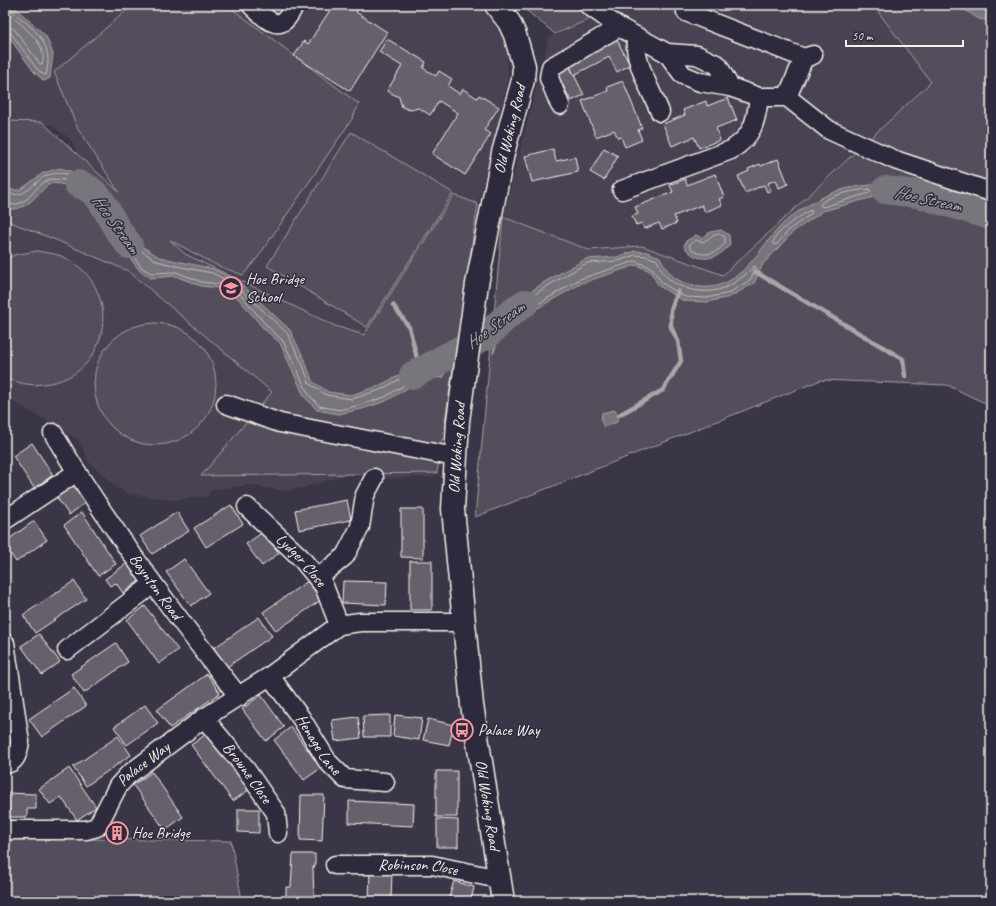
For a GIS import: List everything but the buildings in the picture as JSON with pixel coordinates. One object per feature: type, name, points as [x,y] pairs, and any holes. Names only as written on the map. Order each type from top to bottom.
[{"type":"main road","name":"Old Woking Road","points":[[496,5],[509,22],[515,35],[524,66],[523,80],[503,153],[477,284],[462,386],[455,457],[453,509],[472,705],[503,901]]},
{"type":"street","points":[[251,5],[268,20],[276,23],[286,20],[295,5]]},
{"type":"street","points":[[588,5],[618,27],[667,53],[697,55],[718,65],[730,87],[759,97],[787,97],[829,130],[895,160],[991,192]]},
{"type":"street","points":[[686,12],[808,56],[787,97]]},
{"type":"street","points":[[560,105],[549,78],[551,67],[618,27]]},
{"type":"street","points":[[636,37],[635,45],[641,65],[660,112]]},
{"type":"street","points":[[622,190],[731,150],[741,143],[750,133],[756,118],[759,97]]},
{"type":"street","points":[[226,404],[280,423],[455,457]]},
{"type":"street","name":"Baynton Road","points":[[53,432],[77,472],[153,584],[239,697]]},
{"type":"street","points":[[5,520],[77,472]]},
{"type":"street","points":[[318,578],[345,556],[360,527],[365,495],[374,478]]},
{"type":"street","name":"Lydger Close","points":[[247,508],[300,557],[318,578],[324,586],[339,625]]},
{"type":"street","points":[[67,650],[153,584]]},
{"type":"street","name":"Palace Way","points":[[5,830],[86,830],[97,827],[118,786],[128,775],[204,718],[270,676],[339,625],[360,622],[463,622]]},
{"type":"street","points":[[5,643],[20,742],[16,757],[10,764],[5,764]]},
{"type":"street","name":"Henage Lane","points":[[270,676],[301,718],[328,762],[345,779],[385,782]]},
{"type":"street","name":"Browne Close","points":[[204,718],[242,764],[276,813],[278,833]]},
{"type":"street","name":"Robinson Close","points":[[335,865],[432,865],[499,879]]},
{"type":"shaded area","name":"Hoe Bridge School","points":[[5,5],[480,5],[502,36],[507,53],[508,74],[501,111],[442,349],[434,477],[387,478],[354,472],[302,488],[285,491],[247,485],[214,490],[208,492],[209,496],[174,500],[130,494],[117,488],[88,461],[80,442],[68,433],[5,397],[5,208],[122,197],[77,153],[73,143],[68,137],[51,125],[42,125],[5,135]]},
{"type":"shaded area","points":[[133,5],[227,5],[359,104],[352,119],[258,257],[243,275],[216,265],[170,240],[185,254],[335,326],[364,335],[454,195],[478,204],[437,473],[201,476],[272,392],[128,271],[5,220],[5,121],[42,122],[119,192],[78,129],[54,72]]},
{"type":"shaded area","points":[[520,5],[623,5],[555,34]]},
{"type":"shaded area","points":[[629,5],[873,5],[931,81],[723,275],[642,246],[589,250],[503,217],[549,37]]},
{"type":"shaded area","points":[[873,5],[991,5],[991,406],[947,385],[821,380],[475,517],[503,217],[589,250],[642,246],[723,275],[931,82]]},
{"type":"shaded area","points":[[351,132],[453,193],[367,327],[267,266]]},
{"type":"shaded area","points":[[37,251],[61,256],[81,269],[95,287],[102,307],[102,328],[96,348],[84,365],[66,378],[33,385],[14,381],[5,377],[5,260],[14,255]]},
{"type":"shaded area","points":[[155,323],[178,327],[189,333],[198,341],[206,350],[212,361],[216,384],[212,407],[206,418],[198,427],[189,435],[178,441],[155,445],[132,441],[121,435],[112,427],[104,418],[98,407],[94,384],[98,361],[104,350],[112,341],[121,333],[132,327]]},
{"type":"shaded area","points":[[5,838],[231,841],[242,901],[5,901]]},
{"type":"water","points":[[5,5],[12,5],[46,36],[53,54],[50,78],[44,81],[34,72],[5,32]]},
{"type":"water","points":[[957,5],[991,5],[991,21],[979,19]]},
{"type":"water","points":[[60,168],[84,176],[95,183],[113,203],[94,214],[86,200],[78,191],[67,185],[50,183],[25,206],[12,209],[5,208],[5,190],[20,190],[43,173]]},
{"type":"water","points":[[904,183],[926,187],[919,201],[884,194],[823,211],[793,232],[763,264],[754,283],[730,297],[707,302],[684,301],[659,286],[650,271],[636,265],[582,283],[529,313],[502,331],[493,354],[497,315],[546,281],[586,259],[617,257],[635,251],[647,252],[660,257],[670,273],[682,282],[695,286],[711,287],[725,283],[737,276],[788,219],[821,198],[831,193],[851,188]]},
{"type":"water","points":[[935,189],[973,203],[991,207],[991,224],[928,205]]},
{"type":"water","points":[[116,210],[119,219],[143,247],[159,257],[213,269],[238,281],[290,330],[306,363],[312,381],[328,392],[351,395],[378,386],[411,370],[447,347],[444,377],[421,380],[386,401],[362,409],[339,414],[317,410],[304,396],[280,343],[263,328],[238,298],[218,288],[201,286],[175,276],[151,278],[140,271],[99,219]]},
{"type":"water","points":[[721,230],[729,235],[730,244],[725,250],[714,257],[700,258],[694,256],[684,246],[686,241],[696,235],[702,238],[710,232]]},
{"type":"water","points":[[614,410],[619,415],[617,422],[604,427],[601,421],[602,413]]},
{"type":"waterway","name":"Hoe Stream","points":[[78,184],[97,195],[129,245]]},
{"type":"waterway","name":"Hoe Stream","points":[[885,190],[918,194],[991,216]]},
{"type":"waterway","points":[[754,271],[903,359],[905,376]]},
{"type":"waterway","points":[[619,415],[663,390],[681,361],[678,341],[671,327],[671,310],[678,291]]},
{"type":"waterway","name":"Hoe Stream","points":[[413,375],[487,335],[507,316],[525,303]]},
{"type":"waterway","points":[[393,305],[409,327],[420,370]]},
{"type":"place","name":"Hoe Bridge School","points":[[231,288]]},
{"type":"place","name":"Palace Way","points":[[462,730]]},
{"type":"place","name":"Hoe Bridge","points":[[117,833]]}]
